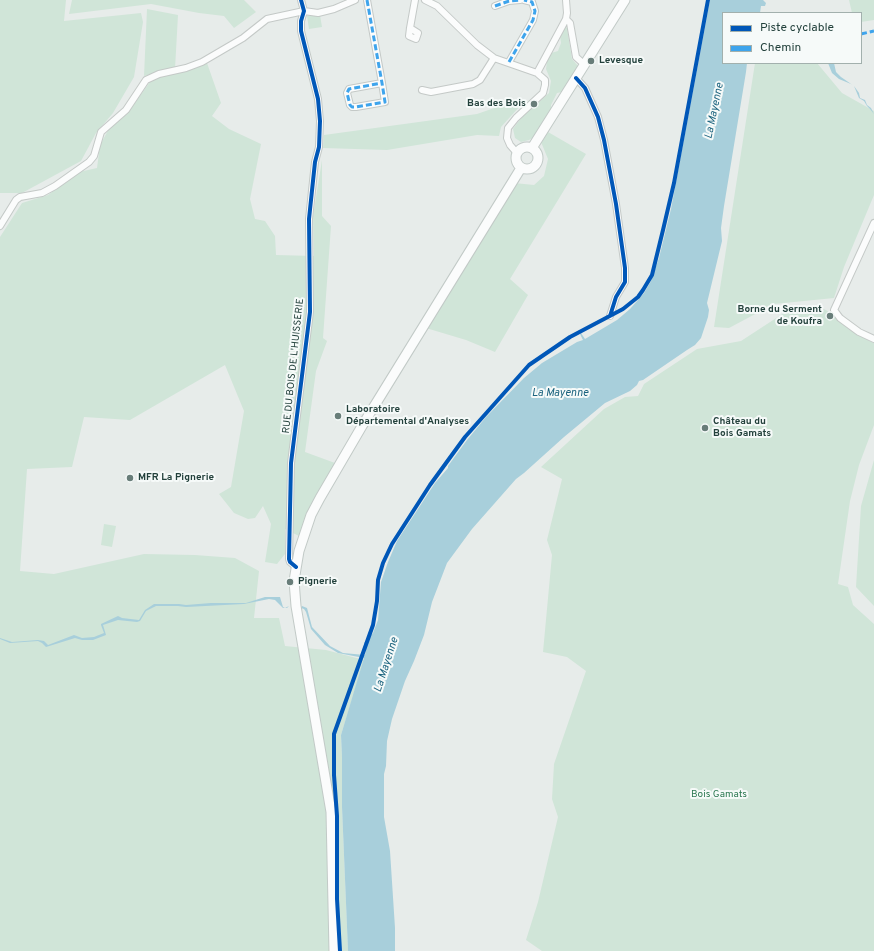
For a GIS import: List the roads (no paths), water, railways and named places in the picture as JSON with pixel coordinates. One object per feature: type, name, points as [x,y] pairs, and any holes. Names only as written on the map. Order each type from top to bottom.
[{"type":"main road","points":[[532,148],[625,0]]},
{"type":"main road","points":[[526,147],[532,148],[538,153],[539,157],[537,164],[531,169],[520,168],[516,162],[517,153],[519,150],[526,147]]},
{"type":"main road","points":[[334,951],[332,812],[296,606],[294,581],[296,567],[305,532],[311,515],[320,498],[362,426],[520,168]]},
{"type":"street","name":"RUE DU BOIS DE L'HUISSERIE","points":[[296,567],[290,562],[289,559],[291,463],[310,312],[309,219],[315,162],[319,146],[320,121],[318,99],[301,31],[301,21],[304,11],[301,0]]},
{"type":"street","points":[[0,226],[16,200],[20,197],[42,193],[55,186],[89,162],[94,156],[102,132],[126,110],[146,80],[159,74],[186,68],[202,62],[243,38],[267,19],[304,11],[318,13],[334,9],[355,0]]},
{"type":"street","points":[[367,0],[382,83],[385,102],[356,108],[350,105],[347,93],[349,89],[382,83]]},
{"type":"street","points":[[410,28],[415,0]]},
{"type":"street","points":[[425,0],[437,6],[477,45],[494,58],[537,73],[545,80],[543,93],[516,118],[508,128],[507,138],[510,145],[517,153]]},
{"type":"street","points":[[495,6],[509,1],[520,0]]},
{"type":"street","points":[[509,62],[533,20],[535,11],[532,2],[524,0]]},
{"type":"street","points":[[537,73],[566,19],[566,0]]},
{"type":"street","points":[[566,19],[570,23],[576,57],[585,65]]},
{"type":"street","points":[[422,90],[431,92],[472,84],[480,80],[494,58]]},
{"type":"street","points":[[576,78],[585,88],[598,117],[604,140],[616,204],[625,268],[625,282],[616,297],[610,316]]},
{"type":"street","points":[[874,223],[834,310],[840,318],[859,332],[874,339]]},
{"type":"water","name":"La Mayenne","points":[[710,0],[763,0],[766,3],[765,6],[761,6],[760,12],[722,12],[722,64],[747,64],[724,206],[721,228],[722,241],[707,303],[709,310],[708,317],[701,338],[695,345],[643,380],[639,381],[630,391],[605,403],[516,479],[472,529],[447,563],[432,602],[424,635],[405,681],[392,719],[387,741],[386,766],[384,774],[384,817],[390,851],[395,951],[348,951],[342,807],[341,735],[364,658],[338,653],[325,645],[311,629],[306,612],[301,608],[302,606],[307,608],[312,627],[330,646],[343,653],[365,655],[366,650],[364,643],[373,633],[378,620],[381,582],[388,562],[397,541],[435,483],[486,417],[524,378],[542,363],[583,340],[580,334],[581,333],[585,339],[617,320],[630,309],[644,293],[651,281],[659,258],[671,209]]},
{"type":"water","points":[[828,64],[834,64],[836,72],[854,86],[839,79],[832,73]]},
{"type":"water","points":[[854,86],[859,93],[860,98],[865,100],[874,114],[867,106],[864,101],[859,98]]},
{"type":"water","points":[[265,597],[280,597],[283,607],[285,608],[283,608],[275,600],[269,599],[244,604],[186,607],[156,606],[146,611],[140,621],[118,620],[103,625],[106,635],[93,640],[82,640],[75,638],[46,647],[38,641],[10,643],[0,639],[12,642],[38,640],[44,641],[48,645],[74,635],[82,638],[94,637],[104,633],[101,624],[118,616],[122,618],[139,620],[145,610],[154,604],[186,605],[246,603]]},
{"type":"place","name":"Levesque","points":[[591,61]]},
{"type":"place","name":"Bas des Bois","points":[[534,104]]},
{"type":"place","name":"Borne du Serment de Koufra","points":[[830,316]]},
{"type":"place","name":"Laboratoire Départemental d'Analyses","points":[[338,416]]},
{"type":"place","name":"Château du Bois Gamats","points":[[705,428]]},
{"type":"place","name":"MFR La Pignerie","points":[[130,478]]},
{"type":"place","name":"Pignerie","points":[[290,582]]},
{"type":"park label","name":"Bois Gamats","points":[[719,795]]}]
